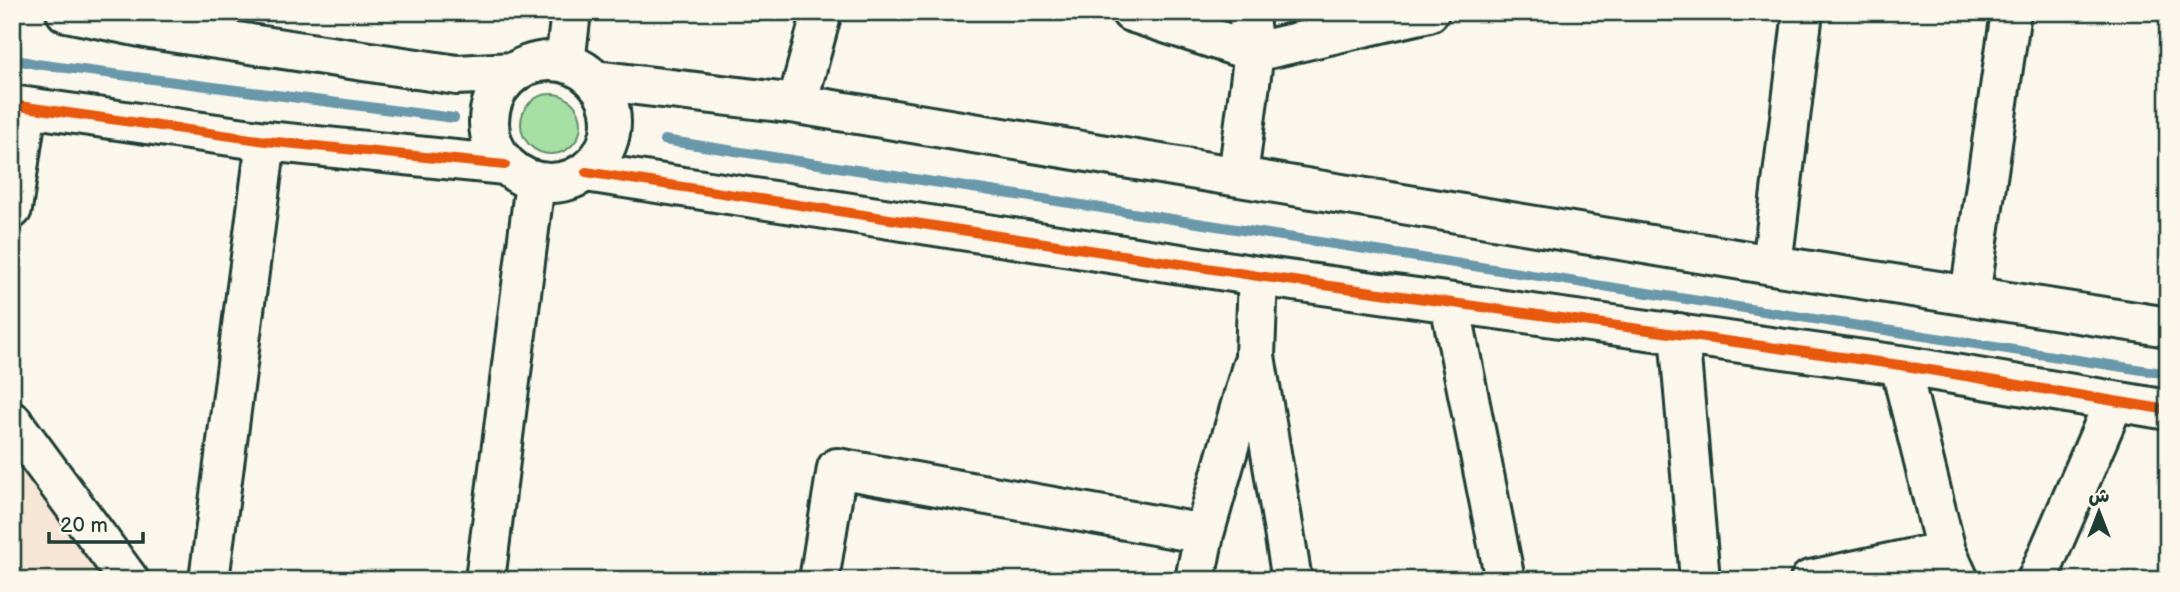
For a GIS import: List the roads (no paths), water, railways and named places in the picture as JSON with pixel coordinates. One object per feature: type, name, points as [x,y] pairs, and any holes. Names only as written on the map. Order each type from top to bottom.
[{"type":"street","points":[[66,12],[150,29],[457,75],[514,72]]},
{"type":"street","points":[[12,209],[20,107],[520,174],[553,184],[570,181],[586,173],[603,153],[612,128],[605,94],[580,71],[571,12]]},
{"type":"street","points":[[797,104],[822,12]]},
{"type":"street","points":[[1131,12],[1254,52],[1429,12]]},
{"type":"street","points":[[1238,176],[1254,52],[1248,12]]},
{"type":"street","points":[[1772,265],[1803,12]]},
{"type":"street","points":[[1970,296],[2011,12]]},
{"type":"street","points":[[520,174],[495,151],[489,134],[488,117],[497,92],[514,72],[530,64],[547,61],[580,71],[2168,327]]},
{"type":"street","points":[[209,580],[266,141]]},
{"type":"street","points":[[586,173],[1258,276],[1900,365],[2168,410]]},
{"type":"street","points":[[485,580],[520,174]]},
{"type":"street","points":[[1258,276],[1255,356],[1292,580]]},
{"type":"street","points":[[1450,303],[1505,580]]},
{"type":"street","points":[[1679,333],[1700,580]]},
{"type":"street","points":[[1195,580],[1204,534],[1255,356]]},
{"type":"street","points":[[1810,580],[1953,565],[1900,365]]},
{"type":"street","points":[[2037,580],[2114,402]]},
{"type":"street","points":[[12,421],[129,580]]},
{"type":"street","points":[[819,580],[837,468],[1204,534]]},
{"type":"waterway","points":[[12,59],[454,118]]},
{"type":"waterway","points":[[664,140],[2168,374]]}]
